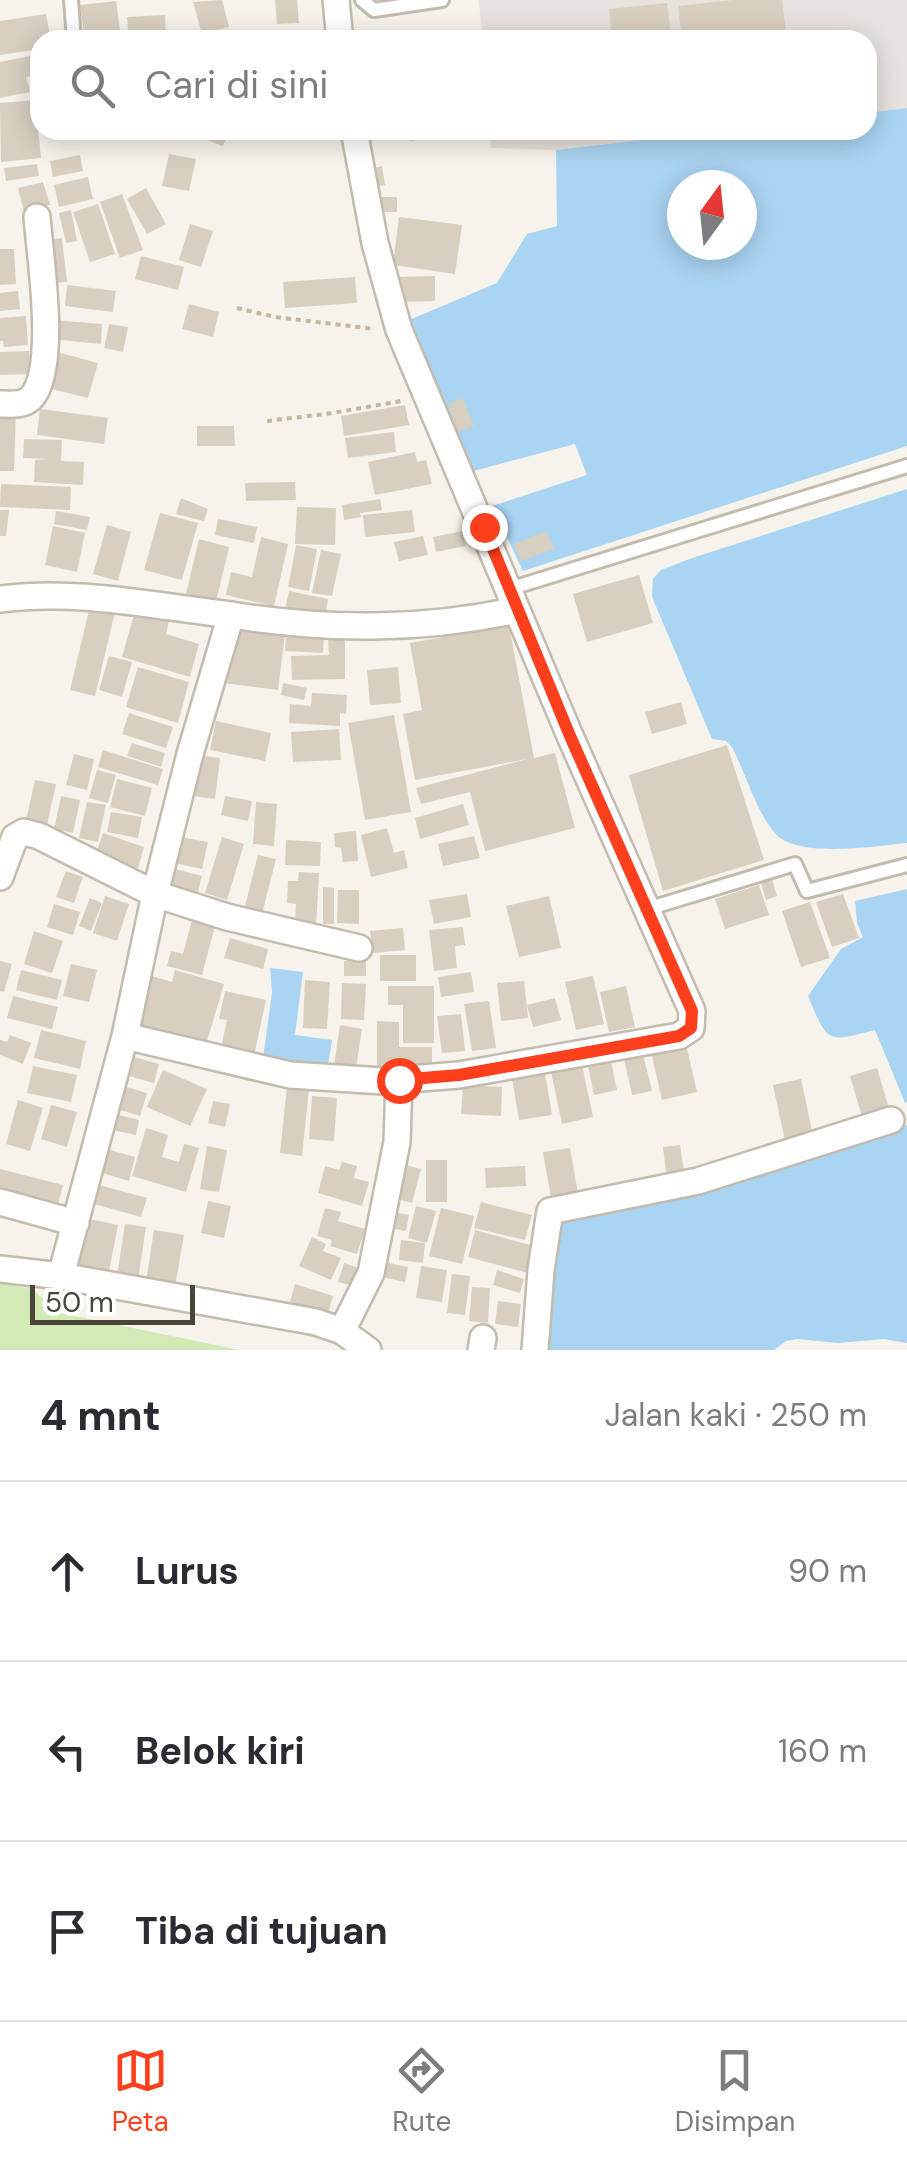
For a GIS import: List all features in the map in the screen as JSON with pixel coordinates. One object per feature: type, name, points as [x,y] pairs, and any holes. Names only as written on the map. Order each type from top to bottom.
[{"type":"street","points":[[336,0],[339,30]]},
{"type":"street","points":[[125,1036],[290,1074],[399,1080],[459,1075],[686,1033],[691,1028],[692,1011],[399,330],[376,243],[356,140]]},
{"type":"street","points":[[0,404],[23,404],[40,380],[46,345],[37,217]]},
{"type":"street","points":[[0,599],[37,594],[118,598],[317,626],[370,627],[470,620],[513,600]]},
{"type":"street","points":[[61,1276],[125,1036],[190,754],[232,614]]},
{"type":"street","points":[[0,877],[15,837],[24,832],[155,894],[227,917],[359,948]]},
{"type":"street","points":[[342,1331],[370,1273],[397,1142],[399,1080]]},
{"type":"street","points":[[535,1350],[550,1211],[698,1180],[891,1120]]},
{"type":"street","points":[[0,1202],[76,1224]]},
{"type":"street","points":[[0,1268],[316,1322],[342,1331],[368,1350]]},
{"type":"lane","points":[[71,0],[73,30]]},
{"type":"lane","points":[[362,0],[374,10],[442,0]]},
{"type":"lane","points":[[513,600],[907,466]]},
{"type":"lane","points":[[647,910],[794,864],[806,891],[907,865]]},
{"type":"path","points":[[237,308],[275,318],[399,330]]},
{"type":"path","points":[[267,421],[333,414],[426,396]]},
{"type":"shaded area","points":[[479,0],[907,0],[907,108],[877,112],[877,30],[481,30]]},
{"type":"shaded area","points":[[490,140],[640,140],[556,150],[491,148]]},
{"type":"green space","points":[[0,1283],[32,1289],[60,1313],[240,1350],[0,1350]]},
{"type":"water","points":[[907,108],[907,446],[523,571],[492,506],[587,475],[575,444],[470,472],[402,323],[497,283],[527,234],[557,226],[556,150],[640,140],[877,140],[877,112]]},
{"type":"water","points":[[907,489],[907,843],[837,849],[800,846],[775,833],[757,804],[732,747],[726,741],[712,739],[652,597],[653,579],[661,570],[692,558]]},
{"type":"water","points":[[907,889],[905,1103],[875,1030],[847,1037],[831,1036],[820,1023],[808,996],[841,949],[863,937],[855,901]]},
{"type":"water","points":[[270,968],[303,972],[295,1035],[332,1040],[328,1065],[304,1062],[302,1071],[262,1066],[272,992]]},
{"type":"water","points":[[907,1125],[907,1343],[884,1339],[838,1343],[797,1339],[774,1350],[544,1350],[547,1295],[561,1224],[566,1220],[736,1183]]},
{"type":"building","points":[[222,0],[229,27],[201,30],[193,2]]},
{"type":"building","points":[[275,0],[297,0],[299,23],[277,24]]},
{"type":"building","points":[[782,0],[786,30],[681,30],[678,6]]},
{"type":"building","points":[[116,1],[120,30],[84,30],[80,5]]},
{"type":"building","points":[[667,3],[671,30],[611,30],[609,9]]},
{"type":"building","points":[[46,14],[49,30],[30,30],[30,50],[0,55],[0,21]]},
{"type":"building","points":[[165,15],[166,30],[128,30],[127,17]]},
{"type":"building","points":[[30,56],[30,76],[26,77],[30,92],[0,98],[0,62]]},
{"type":"building","points":[[30,100],[30,140],[39,140],[41,158],[1,162],[0,103]]},
{"type":"building","points":[[169,154],[196,159],[189,191],[162,186]]},
{"type":"building","points":[[80,155],[83,171],[53,177],[50,161]]},
{"type":"building","points":[[37,164],[39,176],[6,181],[4,168]]},
{"type":"building","points":[[382,166],[385,185],[366,188],[362,170]]},
{"type":"building","points":[[88,177],[93,199],[59,207],[54,185]]},
{"type":"building","points":[[43,182],[50,205],[24,212],[18,188]]},
{"type":"building","points":[[146,188],[166,224],[147,234],[127,199]]},
{"type":"building","points":[[122,194],[143,250],[120,258],[100,202]]},
{"type":"building","points":[[377,197],[397,197],[397,212],[376,212]]},
{"type":"building","points":[[98,204],[115,254],[90,262],[73,212]]},
{"type":"building","points":[[71,210],[77,241],[66,243],[59,213]]},
{"type":"building","points":[[399,217],[462,225],[455,274],[393,265]]},
{"type":"building","points":[[190,224],[213,231],[201,267],[179,260]]},
{"type":"building","points":[[62,238],[67,282],[51,283],[46,240]]},
{"type":"building","points":[[0,249],[14,249],[16,284],[0,285]]},
{"type":"building","points":[[141,256],[184,267],[178,290],[135,279]]},
{"type":"building","points":[[435,276],[435,301],[398,302],[397,277]]},
{"type":"building","points":[[355,277],[357,303],[285,308],[283,282]]},
{"type":"building","points":[[67,285],[116,291],[113,312],[65,306]]},
{"type":"building","points":[[18,291],[20,309],[0,311],[0,293]]},
{"type":"building","points":[[189,304],[219,312],[213,337],[182,329]]},
{"type":"building","points":[[26,316],[28,345],[4,347],[0,341],[0,318]]},
{"type":"building","points":[[53,320],[102,324],[101,344],[51,339]]},
{"type":"building","points":[[109,324],[128,327],[123,352],[104,348]]},
{"type":"building","points":[[29,351],[30,374],[0,375],[0,352]]},
{"type":"building","points":[[57,352],[98,363],[88,398],[48,388]]},
{"type":"building","points":[[463,398],[474,426],[458,432],[448,404]]},
{"type":"building","points":[[405,405],[409,425],[344,436],[341,416]]},
{"type":"building","points":[[40,409],[108,418],[104,444],[37,435]]},
{"type":"building","points":[[0,410],[16,410],[14,471],[0,471]]},
{"type":"building","points":[[197,426],[234,426],[235,446],[197,446]]},
{"type":"building","points":[[394,432],[396,452],[348,458],[345,438]]},
{"type":"building","points":[[24,439],[62,440],[61,461],[84,462],[83,485],[34,482],[35,460],[47,459],[23,458]]},
{"type":"building","points":[[415,452],[417,462],[426,460],[432,484],[375,495],[368,462]]},
{"type":"building","points":[[295,482],[296,500],[246,501],[245,483]]},
{"type":"building","points":[[1,484],[71,487],[70,510],[0,507]]},
{"type":"building","points":[[181,498],[208,509],[204,521],[176,514]]},
{"type":"building","points":[[380,499],[382,510],[344,520],[342,505]]},
{"type":"building","points":[[297,507],[336,508],[335,545],[295,544]]},
{"type":"building","points":[[0,510],[9,510],[6,536],[0,536]]},
{"type":"building","points":[[412,510],[415,532],[365,537],[363,515]]},
{"type":"building","points":[[56,511],[90,517],[87,530],[54,524]]},
{"type":"building","points":[[160,513],[198,523],[182,580],[144,570]]},
{"type":"building","points":[[218,519],[257,527],[254,543],[215,535]]},
{"type":"building","points":[[107,525],[131,532],[118,581],[93,574]]},
{"type":"building","points":[[53,526],[85,533],[77,572],[45,565]]},
{"type":"building","points":[[463,531],[466,546],[436,552],[433,537]]},
{"type":"building","points":[[546,531],[554,549],[521,561],[514,544]]},
{"type":"building","points":[[423,536],[428,555],[399,561],[394,542]]},
{"type":"building","points":[[261,537],[288,544],[274,606],[226,595],[231,572],[252,577]]},
{"type":"building","points":[[199,539],[229,547],[216,602],[186,594]]},
{"type":"building","points":[[296,545],[317,549],[309,591],[288,587]]},
{"type":"building","points":[[321,550],[341,554],[332,596],[312,593]]},
{"type":"building","points":[[639,575],[653,623],[587,642],[573,594]]},
{"type":"building","points":[[289,591],[328,599],[325,617],[285,609]]},
{"type":"building","points":[[90,606],[115,612],[95,696],[70,690]]},
{"type":"building","points":[[135,611],[169,621],[166,634],[199,644],[190,677],[122,657]]},
{"type":"building","points":[[232,620],[286,627],[278,690],[224,683]]},
{"type":"building","points":[[509,625],[534,758],[555,753],[575,828],[485,851],[470,792],[421,804],[416,788],[527,759],[415,780],[403,714],[422,710],[410,643]]},
{"type":"building","points":[[286,634],[324,635],[323,653],[285,651]]},
{"type":"building","points":[[328,638],[345,638],[345,679],[292,680],[291,656],[329,655]]},
{"type":"building","points":[[109,656],[132,662],[122,697],[99,690]]},
{"type":"building","points":[[138,667],[189,682],[178,723],[126,707]]},
{"type":"building","points":[[398,667],[401,703],[370,705],[367,670]]},
{"type":"building","points":[[283,683],[307,688],[304,700],[281,695]]},
{"type":"building","points":[[312,693],[347,695],[346,714],[340,713],[340,726],[289,723],[290,704],[311,706]]},
{"type":"building","points":[[681,702],[687,724],[652,734],[645,712]]},
{"type":"building","points":[[129,713],[173,727],[166,748],[122,734]]},
{"type":"building","points":[[394,715],[411,812],[365,820],[348,723]]},
{"type":"building","points":[[216,721],[271,733],[265,761],[210,750]]},
{"type":"building","points":[[339,729],[341,760],[293,762],[291,732]]},
{"type":"building","points":[[132,743],[165,753],[161,767],[127,756]]},
{"type":"building","points":[[727,745],[764,860],[663,891],[629,775]]},
{"type":"building","points":[[103,750],[163,769],[158,785],[98,767]]},
{"type":"building","points":[[74,754],[94,759],[87,790],[66,785]]},
{"type":"building","points":[[191,754],[220,758],[215,799],[186,795]]},
{"type":"building","points":[[97,770],[116,775],[108,803],[89,798]]},
{"type":"building","points":[[117,779],[152,788],[145,816],[110,807]]},
{"type":"building","points":[[35,780],[56,784],[46,830],[25,825]]},
{"type":"building","points":[[61,796],[80,800],[73,833],[54,829]]},
{"type":"building","points":[[225,796],[252,801],[248,821],[221,815]]},
{"type":"building","points":[[87,802],[106,805],[98,842],[79,838]]},
{"type":"building","points":[[256,802],[277,804],[274,846],[253,844]]},
{"type":"building","points":[[463,804],[469,825],[420,839],[415,818]]},
{"type":"building","points":[[111,812],[142,817],[138,838],[107,832]]},
{"type":"building","points":[[387,828],[394,853],[404,850],[408,868],[371,877],[361,835]]},
{"type":"building","points":[[356,831],[358,861],[343,862],[341,848],[335,847],[334,833]]},
{"type":"building","points":[[103,833],[144,847],[138,868],[96,854]]},
{"type":"building","points":[[175,836],[208,842],[202,869],[169,862]]},
{"type":"building","points":[[474,836],[480,858],[443,866],[438,844]]},
{"type":"building","points":[[222,837],[244,844],[227,900],[205,893]]},
{"type":"building","points":[[286,840],[321,842],[320,866],[285,865]]},
{"type":"building","points":[[258,855],[276,859],[262,914],[244,910]]},
{"type":"building","points":[[164,866],[202,876],[197,896],[159,887]]},
{"type":"building","points":[[66,871],[83,877],[74,903],[56,897]]},
{"type":"building","points":[[299,872],[319,873],[316,927],[295,926],[296,904],[287,903],[288,881],[298,881]]},
{"type":"building","points":[[772,879],[777,896],[766,900],[761,883]]},
{"type":"building","points":[[759,885],[769,915],[725,929],[715,899]]},
{"type":"building","points":[[323,887],[334,888],[334,924],[323,924]]},
{"type":"building","points":[[338,890],[359,890],[359,924],[337,923]]},
{"type":"building","points":[[467,894],[471,917],[434,924],[429,900]]},
{"type":"building","points":[[843,894],[859,938],[832,947],[816,902]]},
{"type":"building","points":[[105,896],[129,904],[117,941],[93,933]]},
{"type":"building","points":[[549,896],[561,948],[519,957],[506,906]]},
{"type":"building","points":[[90,898],[102,903],[91,931],[79,926]]},
{"type":"building","points":[[810,902],[830,958],[801,967],[782,911]]},
{"type":"building","points":[[54,904],[80,912],[73,935],[47,927]]},
{"type":"building","points":[[193,916],[216,922],[202,975],[167,966],[171,951],[183,954]]},
{"type":"building","points":[[463,927],[465,945],[455,946],[457,968],[434,971],[429,930]]},
{"type":"building","points":[[403,928],[405,950],[373,953],[370,931]]},
{"type":"building","points":[[34,931],[63,941],[52,973],[24,964]]},
{"type":"building","points":[[230,938],[268,949],[263,969],[224,958]]},
{"type":"building","points":[[380,955],[416,955],[416,981],[380,981]]},
{"type":"building","points":[[0,961],[12,964],[4,992],[0,991]]},
{"type":"building","points":[[344,961],[366,961],[366,976],[344,976]]},
{"type":"building","points":[[71,964],[97,970],[89,1002],[63,996]]},
{"type":"building","points":[[21,970],[62,980],[57,1000],[16,990]]},
{"type":"building","points":[[175,970],[224,984],[205,1048],[130,1025],[145,974],[172,982]]},
{"type":"building","points":[[471,972],[474,992],[441,997],[438,977]]},
{"type":"building","points":[[593,976],[604,1024],[576,1030],[565,982]]},
{"type":"building","points":[[305,980],[330,982],[327,1029],[303,1028]]},
{"type":"building","points":[[524,981],[528,1018],[501,1021],[497,983]]},
{"type":"building","points":[[342,983],[366,984],[364,1020],[341,1019]]},
{"type":"building","points":[[388,986],[434,986],[434,1043],[403,1043],[403,1005],[388,1005]]},
{"type":"building","points":[[626,986],[635,1027],[609,1032],[600,992]]},
{"type":"building","points":[[225,991],[266,1000],[253,1060],[220,1053],[227,1020],[219,1019]]},
{"type":"building","points":[[13,996],[58,1007],[52,1029],[7,1018]]},
{"type":"building","points":[[555,998],[561,1020],[533,1027],[527,1005]]},
{"type":"building","points":[[489,1001],[496,1048],[472,1051],[464,1004]]},
{"type":"building","points":[[461,1014],[465,1051],[442,1053],[437,1016]]},
{"type":"building","points":[[377,1021],[399,1022],[399,1047],[432,1047],[432,1073],[377,1073]]},
{"type":"building","points":[[340,1025],[362,1029],[356,1068],[334,1065]]},
{"type":"building","points":[[41,1030],[86,1041],[80,1069],[34,1058]]},
{"type":"building","points":[[10,1035],[31,1043],[23,1064],[0,1055],[0,1040],[7,1042]]},
{"type":"building","points":[[685,1040],[697,1092],[662,1100],[650,1047]]},
{"type":"building","points":[[123,1054],[159,1064],[154,1083],[118,1073]]},
{"type":"building","points":[[643,1054],[652,1091],[632,1095],[624,1059]]},
{"type":"building","points":[[610,1057],[617,1090],[594,1095],[587,1062]]},
{"type":"building","points":[[581,1060],[593,1117],[562,1124],[550,1067]]},
{"type":"building","points":[[33,1066],[77,1075],[71,1102],[27,1093]]},
{"type":"building","points":[[877,1068],[890,1112],[863,1120],[850,1076]]},
{"type":"building","points":[[163,1070],[207,1089],[190,1126],[147,1107]]},
{"type":"building","points":[[545,1073],[552,1115],[519,1120],[512,1078]]},
{"type":"building","points":[[801,1079],[813,1135],[785,1141],[773,1085]]},
{"type":"building","points":[[114,1083],[147,1093],[140,1116],[107,1106]]},
{"type":"building","points":[[463,1085],[502,1087],[501,1116],[461,1114]]},
{"type":"building","points":[[287,1086],[309,1089],[302,1156],[280,1153]]},
{"type":"building","points":[[312,1096],[337,1098],[334,1141],[309,1139]]},
{"type":"building","points":[[18,1100],[43,1108],[30,1151],[6,1144]]},
{"type":"building","points":[[213,1101],[230,1104],[225,1127],[208,1123]]},
{"type":"building","points":[[51,1105],[77,1112],[67,1147],[41,1139]]},
{"type":"building","points":[[107,1112],[139,1120],[136,1135],[104,1128]]},
{"type":"building","points":[[146,1128],[168,1135],[162,1157],[179,1162],[184,1144],[199,1148],[186,1192],[132,1176]]},
{"type":"building","points":[[680,1145],[685,1178],[667,1180],[663,1147]]},
{"type":"building","points":[[207,1146],[227,1150],[219,1192],[200,1189]]},
{"type":"building","points":[[99,1147],[135,1157],[129,1181],[92,1170]]},
{"type":"building","points":[[570,1148],[578,1193],[551,1198],[543,1152]]},
{"type":"building","points":[[426,1160],[447,1160],[447,1202],[426,1202]]},
{"type":"building","points":[[342,1162],[357,1166],[354,1178],[369,1182],[362,1206],[318,1193],[325,1166],[339,1170]]},
{"type":"building","points":[[402,1164],[421,1169],[412,1203],[393,1198]]},
{"type":"building","points":[[525,1166],[526,1186],[486,1188],[485,1168]]},
{"type":"building","points":[[0,1169],[63,1185],[55,1216],[0,1201]]},
{"type":"building","points":[[99,1185],[147,1198],[141,1217],[94,1204]]},
{"type":"building","points":[[208,1201],[231,1206],[224,1238],[201,1233]]},
{"type":"building","points":[[481,1202],[532,1215],[525,1240],[474,1228]]},
{"type":"building","points":[[416,1206],[436,1211],[427,1243],[408,1238]]},
{"type":"building","points":[[325,1208],[341,1212],[338,1221],[365,1229],[357,1254],[330,1246],[332,1240],[317,1236]]},
{"type":"building","points":[[441,1208],[474,1216],[462,1264],[429,1256]]},
{"type":"building","points":[[388,1211],[409,1215],[406,1231],[385,1227]]},
{"type":"building","points":[[85,1218],[118,1225],[108,1276],[75,1270]]},
{"type":"building","points":[[125,1224],[146,1227],[138,1280],[117,1276]]},
{"type":"building","points":[[154,1230],[184,1235],[175,1287],[146,1282]]},
{"type":"building","points":[[475,1230],[534,1246],[528,1273],[468,1257]]},
{"type":"building","points":[[312,1237],[326,1244],[323,1251],[341,1258],[331,1280],[299,1266]]},
{"type":"building","points":[[401,1240],[425,1243],[423,1263],[399,1260]]},
{"type":"building","points":[[385,1262],[408,1267],[405,1282],[382,1277]]},
{"type":"building","points":[[344,1263],[362,1269],[356,1287],[338,1282]]},
{"type":"building","points":[[421,1266],[447,1270],[442,1302],[416,1298]]},
{"type":"building","points":[[497,1270],[524,1279],[520,1293],[493,1285]]},
{"type":"building","points":[[452,1274],[470,1276],[465,1315],[447,1313]]},
{"type":"building","points":[[295,1284],[333,1296],[328,1314],[290,1302]]},
{"type":"building","points":[[472,1287],[490,1288],[488,1323],[469,1321]]},
{"type":"building","points":[[498,1301],[521,1304],[518,1327],[495,1324]]},
{"type":"route","points":[[399,1080],[459,1075],[679,1036],[691,1028],[692,1011],[570,736],[484,527]]}]
